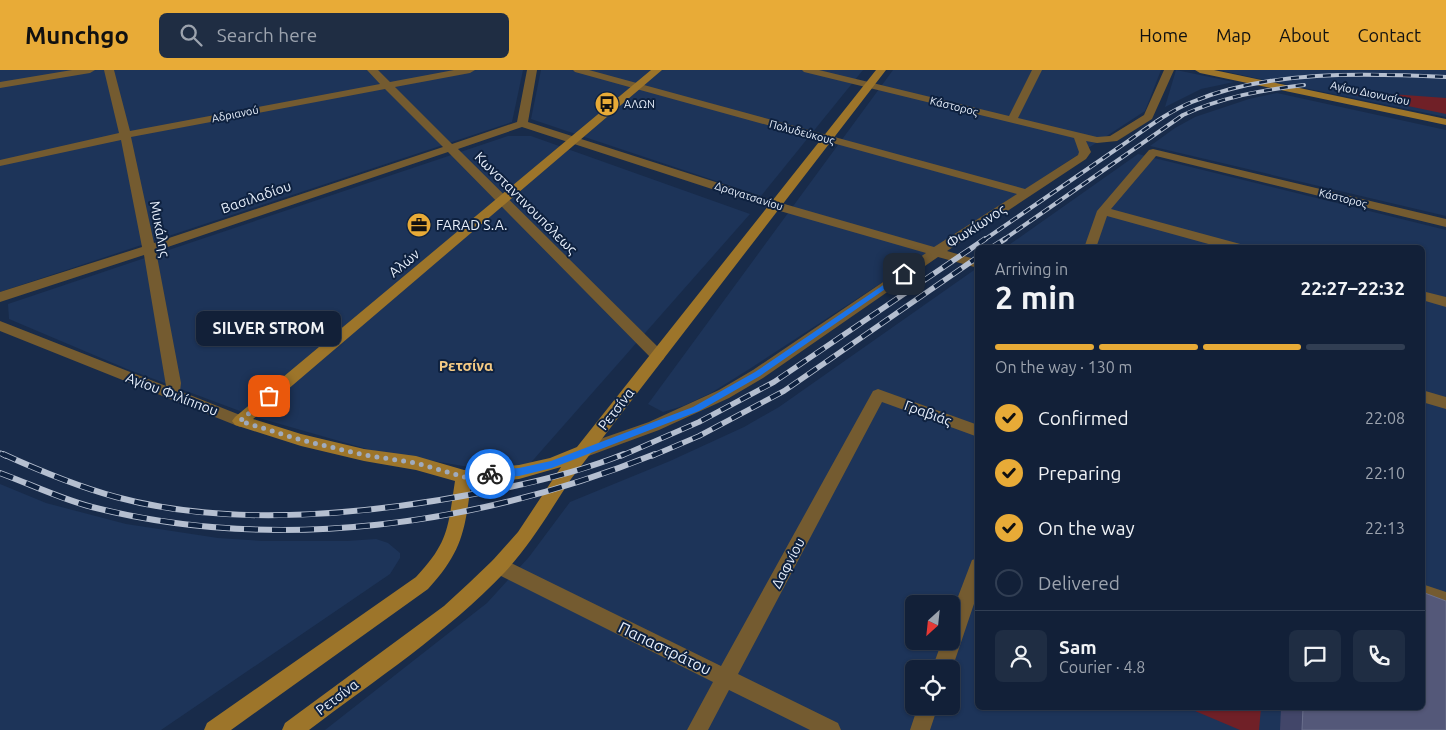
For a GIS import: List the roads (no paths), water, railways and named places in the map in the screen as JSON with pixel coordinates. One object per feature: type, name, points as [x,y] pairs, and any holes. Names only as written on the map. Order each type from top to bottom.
[{"type":"main road","name":"Αλών","points":[[240,421],[657,70]]},
{"type":"main road","name":"Ρετσίνα","points":[[292,730],[450,612],[500,566],[524,537],[552,492],[882,70]]},
{"type":"main road","name":"Αγίου Διονυσίου","points":[[1200,70],[1446,122]]},
{"type":"main road","name":"Αγίου Φιλίππου","points":[[240,421],[310,442],[364,455],[416,463],[464,477]]},
{"type":"main road","points":[[214,730],[422,583],[438,567],[450,550],[458,529],[464,477],[519,472],[552,464],[583,452]]},
{"type":"street","points":[[0,85],[90,70]]},
{"type":"street","name":"Μυκάλης","points":[[108,70],[127,135],[174,383],[172,395]]},
{"type":"street","name":"Κωνσταντινουπόλεως","points":[[372,70],[658,356]]},
{"type":"street","name":"Αδριανού","points":[[0,163],[127,135],[470,70]]},
{"type":"street","points":[[522,124],[532,70]]},
{"type":"street","name":"Πολυδεύκους","points":[[578,70],[1027,193]]},
{"type":"street","name":"Κάστορος","points":[[807,70],[1079,136]]},
{"type":"street","points":[[1012,120],[1036,70]]},
{"type":"street","points":[[1079,136],[1097,140],[1113,139],[1148,117],[1169,70]]},
{"type":"street","name":"Δραγατσανίου","points":[[522,124],[777,206],[975,263]]},
{"type":"street","name":"Βασιλαδίου","points":[[0,297],[522,124]]},
{"type":"street","name":"Φωκίωνος","points":[[583,452],[654,426],[724,394],[758,374],[936,252],[1082,157],[1085,152],[1079,136]]},
{"type":"street","name":"Κάστορος","points":[[1103,212],[1153,152],[1446,223]]},
{"type":"street","points":[[1091,245],[1103,212],[1229,245]]},
{"type":"street","points":[[1425,297],[1446,302]]},
{"type":"street","name":"Αγίου Φιλίππου","points":[[0,326],[240,421]]},
{"type":"street","name":"Γραβιάς","points":[[878,395],[975,430]]},
{"type":"street","name":"Δαφνίου","points":[[698,730],[878,395]]},
{"type":"street","points":[[1425,397],[1446,403]]},
{"type":"street","name":"Παπαστράτου","points":[[500,566],[831,730]]},
{"type":"street","points":[[960,616],[975,574]]},
{"type":"street","points":[[1425,593],[1446,600]]},
{"type":"street","points":[[920,730],[925,715]]},
{"type":"railway","points":[[984,240],[1163,117],[1192,102],[1252,84],[1284,79],[1350,75],[1446,77]]},
{"type":"railway","points":[[1003,240],[1183,115],[1212,103],[1242,95],[1304,85]]},
{"type":"railway","points":[[976,245],[985,239]]},
{"type":"railway","points":[[996,245],[1005,239]]},
{"type":"railway","points":[[621,456],[699,422],[774,382],[975,246]]},
{"type":"railway","points":[[652,456],[699,436],[784,391],[975,259]]},
{"type":"railway","points":[[0,453],[6,456]]},
{"type":"railway","points":[[3,454],[58,478],[116,497],[160,507],[205,513],[251,515],[344,512],[435,501],[534,482],[588,467],[624,454]]},
{"type":"railway","points":[[0,473],[80,504],[162,521],[234,529],[305,530],[377,525],[449,514],[519,499],[588,479],[655,454]]},
{"type":"place","name":"ΑΛΩΝ","points":[[607,104]]},
{"type":"place","name":"FARAD S.A.","points":[[419,225]]},
{"type":"place","name":"SILVER STROM","points":[[269,396]]},
{"type":"district","name":"Ρετσίνα","points":[[466,366]]}]
